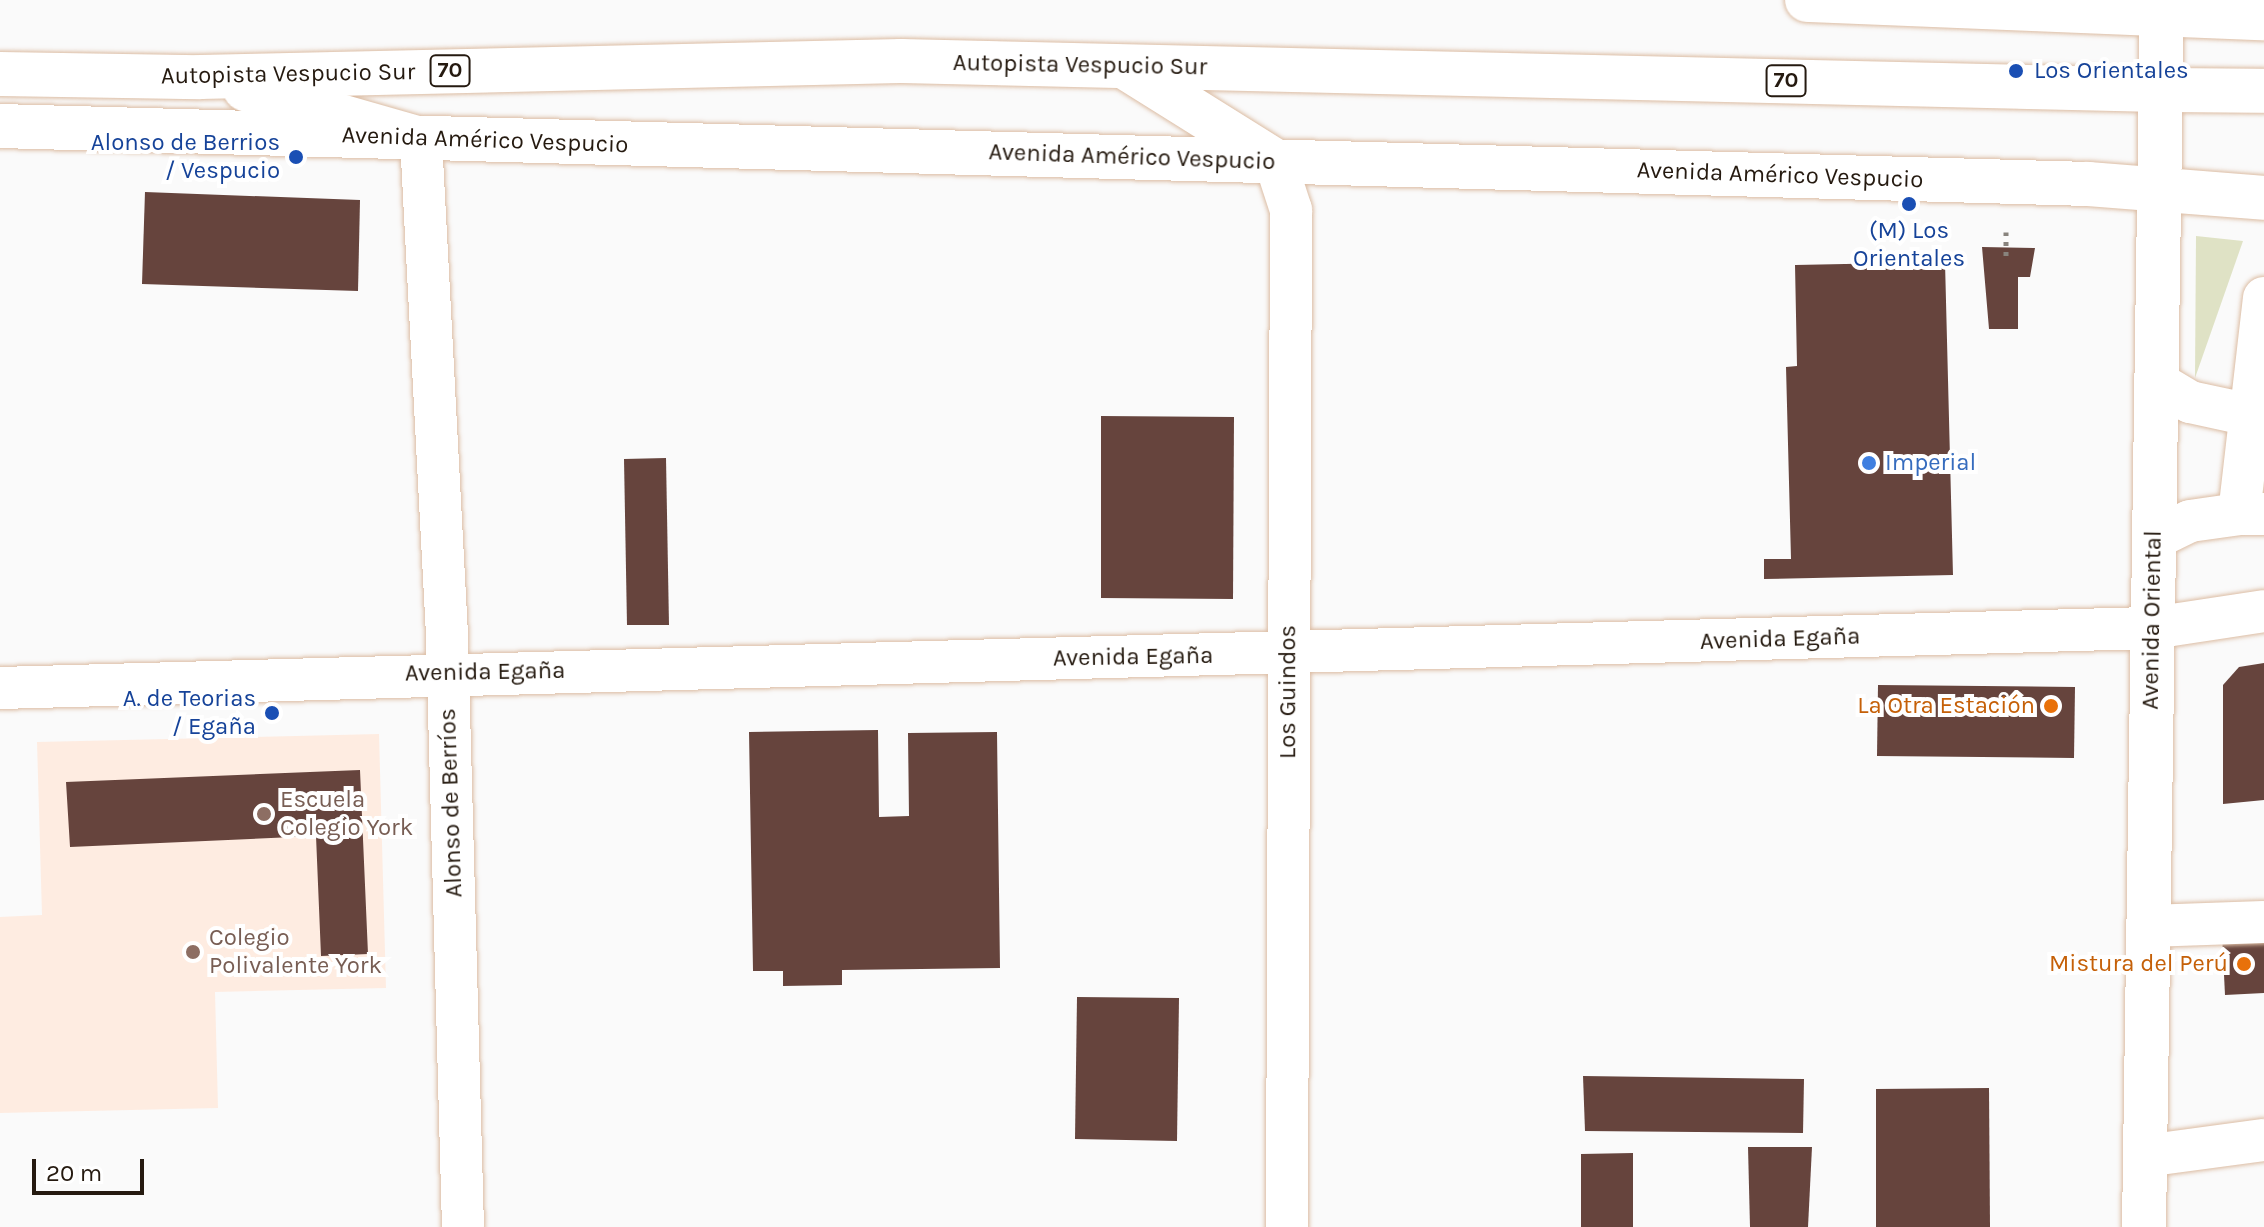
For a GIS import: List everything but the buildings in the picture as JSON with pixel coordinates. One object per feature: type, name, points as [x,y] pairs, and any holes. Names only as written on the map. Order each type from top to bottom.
[{"type":"main road","points":[[1807,0],[2162,6],[2264,18]]},
{"type":"main road","name":"Avenida Oriental","points":[[2144,1227],[2156,189],[2162,6]]},
{"type":"main road","name":"Autopista Vespucio Sur","points":[[0,74],[200,77],[684,62],[1122,66],[2159,90]]},
{"type":"main road","points":[[1122,66],[1275,161]]},
{"type":"main road","points":[[200,77],[421,139]]},
{"type":"main road","name":"70","points":[[2159,90],[2264,91]]},
{"type":"main road","name":"Avenida Américo Vespucio","points":[[0,126],[2156,189],[2264,198]]},
{"type":"street","name":"Alonso de Berríos","points":[[421,139],[448,673],[463,1227]]},
{"type":"street","name":"Los Guindos","points":[[1275,161],[1291,210],[1287,1227]]},
{"type":"street","points":[[2153,539],[2190,521],[2251,514],[2250,415],[2264,298]]},
{"type":"street","points":[[2155,381],[2190,402],[2250,415]]},
{"type":"street","name":"Avenida Egaña","points":[[0,688],[448,673],[2152,628],[2264,611]]},
{"type":"street","points":[[2148,926],[2264,922]]},
{"type":"street","points":[[2145,1156],[2264,1140]]},
{"type":"path","points":[[2006,232],[2006,260]]},
{"type":"shaded area","name":"Colegio Polivalente York","points":[[379,734],[386,988],[215,992],[218,1108],[0,1113],[0,917],[42,915],[37,742]]},
{"type":"green space","points":[[2196,236],[2243,241],[2195,378]]},
{"type":"place","name":"Los Orientales","points":[[2016,71]]},
{"type":"place","name":"Alonso de Berrios / Vespucio","points":[[296,157]]},
{"type":"place","name":"(M) Los Orientales","points":[[1909,204]]},
{"type":"place","name":"Imperial","points":[[1869,463]]},
{"type":"place","name":"La Otra Estación","points":[[2051,706]]},
{"type":"place","name":"A. de Teorias / Egaña","points":[[272,713]]},
{"type":"place","name":"Escuela Colegio York","points":[[264,814]]},
{"type":"place","name":"Colegio Polivalente York","points":[[193,952]]},
{"type":"place","name":"Mistura del Perú","points":[[2244,964]]}]
